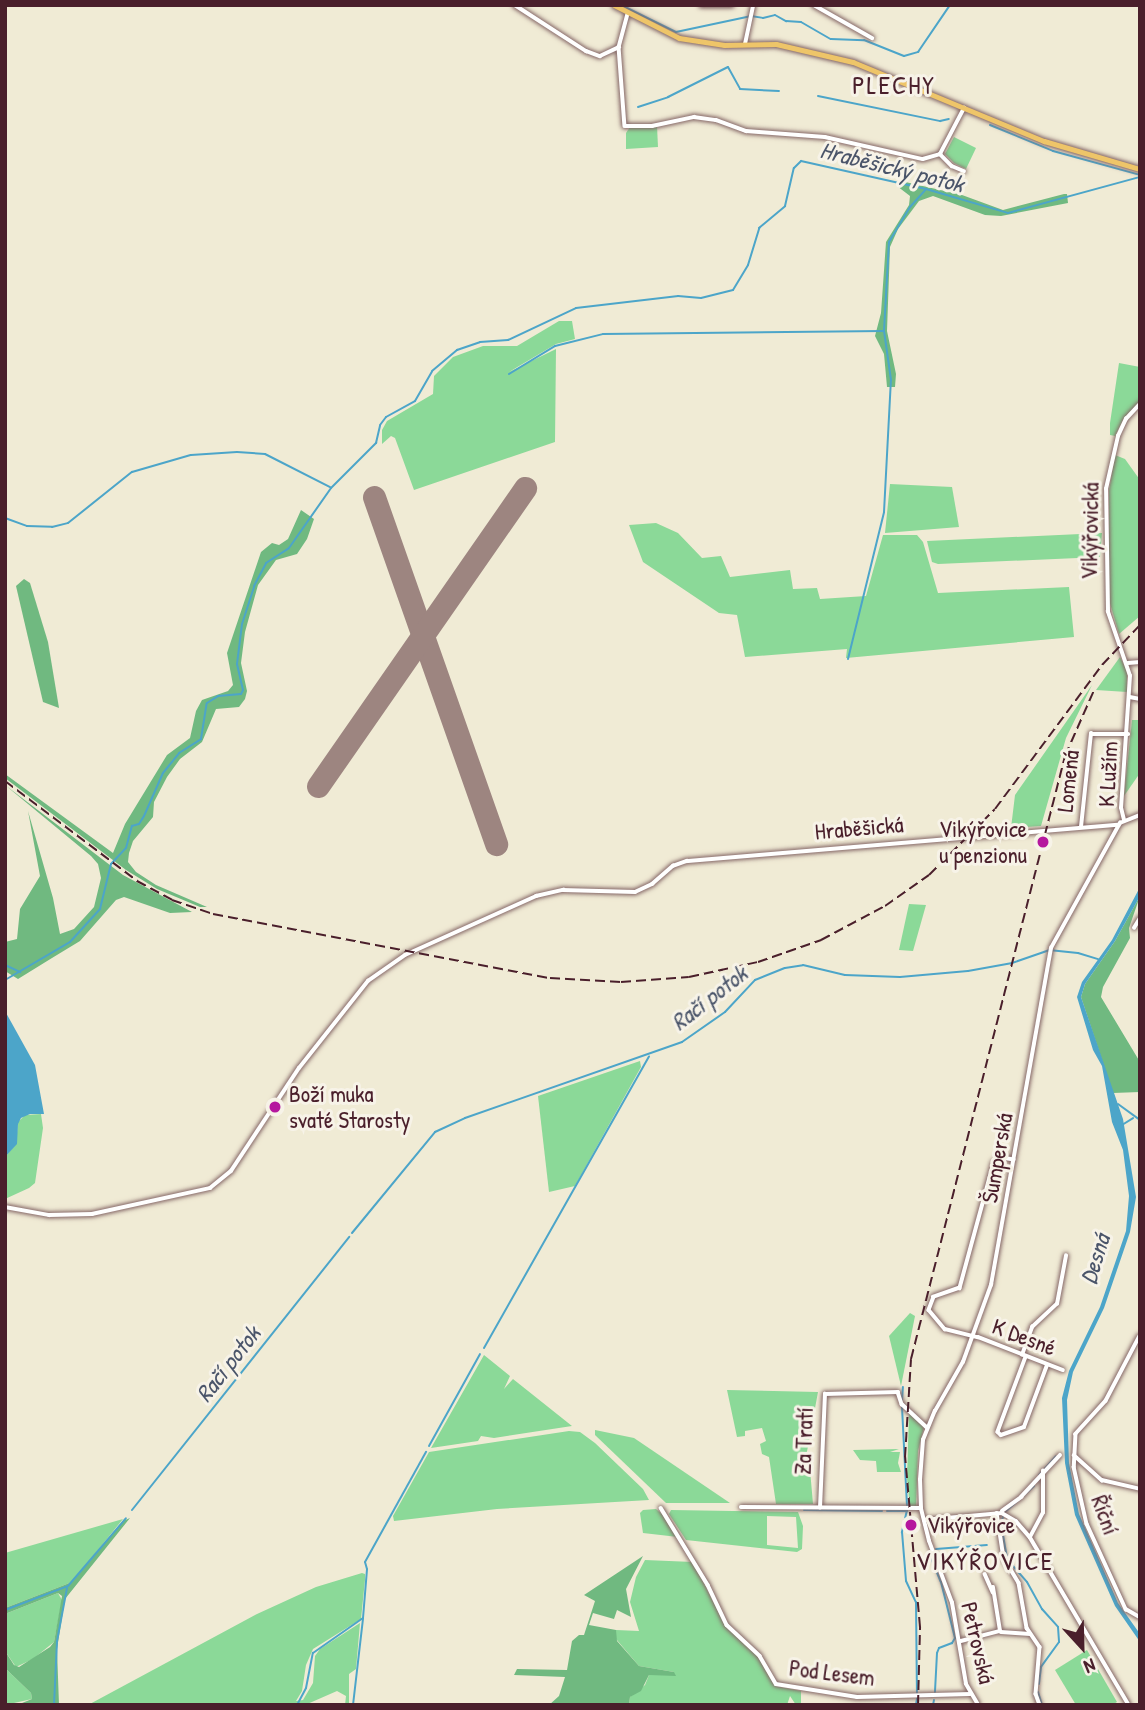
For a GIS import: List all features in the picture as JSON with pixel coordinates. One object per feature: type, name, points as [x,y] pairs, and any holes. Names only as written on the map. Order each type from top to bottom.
[{"type":"main road","points":[[614,5],[680,38],[724,45],[776,44],[804,48],[853,62],[1053,144],[1140,169]]},
{"type":"street","points":[[515,5],[586,51],[600,55],[619,47]]},
{"type":"street","points":[[701,5],[732,5]]},
{"type":"street","points":[[745,44],[754,5]]},
{"type":"street","points":[[814,5],[872,38]]},
{"type":"street","points":[[628,14],[619,47],[625,126],[652,126],[694,117],[716,120],[746,131],[825,137],[923,159],[940,154],[964,108]]},
{"type":"street","points":[[940,154],[952,166],[964,171]]},
{"type":"street","name":"Vikýřovická","points":[[1128,733],[1128,663],[1108,615],[1106,489],[1118,436],[1126,419],[1140,404]]},
{"type":"street","points":[[1128,663],[1140,662]]},
{"type":"street","points":[[1130,697],[1140,699]]},
{"type":"street","name":"K Lužím","points":[[1124,820],[1121,808],[1128,733]]},
{"type":"street","name":"Lomená","points":[[1081,828],[1091,734],[1128,733]]},
{"type":"street","points":[[1124,820],[1138,816]]},
{"type":"street","name":"Šumperská","points":[[921,1508],[921,1453],[928,1427],[973,1336],[993,1277],[1051,950],[1124,820]]},
{"type":"street","name":"Hraběšická","points":[[5,1207],[49,1215],[92,1214],[210,1188],[231,1171],[299,1068],[359,990],[387,965],[501,910],[552,892],[575,890],[626,894],[652,884],[673,866],[687,862],[1119,825]]},
{"type":"street","points":[[1133,928],[1140,918]]},
{"type":"street","name":"K Desné","points":[[1014,1160],[1000,1158],[993,1164],[960,1288],[934,1297],[929,1307],[931,1315],[945,1329],[973,1336],[1063,1370]]},
{"type":"street","points":[[1047,1365],[1024,1427],[1001,1435],[999,1432],[1032,1327],[1057,1304],[1066,1256]]},
{"type":"street","points":[[1140,1336],[1106,1401],[1076,1434],[1074,1455],[1102,1480],[1140,1489]]},
{"type":"street","name":"Za Tratí","points":[[921,1508],[820,1508],[825,1394],[898,1392],[902,1404],[928,1427]]},
{"type":"street","points":[[924,1520],[1001,1513],[1021,1497],[1041,1472],[1060,1455]]},
{"type":"street","name":"Říční","points":[[1074,1455],[1075,1481],[1087,1524],[1126,1609],[1140,1617]]},
{"type":"street","points":[[1030,1537],[1043,1513],[1041,1472]]},
{"type":"street","points":[[741,1507],[820,1508]]},
{"type":"street","name":"Pod Lesem","points":[[661,1508],[708,1586],[727,1625],[760,1656],[776,1684],[857,1697],[970,1694]]},
{"type":"street","name":"Petrovská","points":[[921,1508],[952,1603],[961,1640],[963,1673],[970,1694],[978,1705]]},
{"type":"street","points":[[1001,1513],[1030,1537],[1129,1705]]},
{"type":"street","points":[[1001,1513],[1004,1558],[1019,1583],[1030,1634],[1041,1652],[1035,1694],[1040,1705]]},
{"type":"street","points":[[985,1574],[994,1591],[1000,1632]]},
{"type":"street","points":[[961,1640],[1000,1632],[1030,1634]]},
{"type":"green space","points":[[657,126],[658,147],[626,149],[626,133],[630,127]]},
{"type":"green space","points":[[954,137],[976,148],[966,169],[945,154]]},
{"type":"green space","points":[[901,181],[962,195],[1003,210],[1064,194],[1067,194],[1068,203],[1001,216],[985,215],[933,196],[919,201],[898,229],[890,247],[887,331],[896,374],[895,387],[887,387],[884,354],[875,336],[881,313],[886,242],[909,205],[910,196],[897,186]]},
{"type":"green space","points":[[559,321],[572,321],[575,339],[556,344],[509,372],[556,349],[555,442],[414,490],[395,438],[391,436],[382,444],[382,430],[387,421],[433,394],[434,376],[453,357],[483,346],[517,346]]},
{"type":"green space","points":[[1119,363],[1140,367],[1140,401],[1124,418],[1115,436],[1110,435],[1110,423]]},
{"type":"green space","points":[[1115,455],[1125,459],[1140,480],[1140,616],[1119,634],[1109,600],[1109,491]]},
{"type":"green space","points":[[890,484],[952,487],[959,527],[885,533]]},
{"type":"green space","points":[[301,510],[314,519],[307,539],[297,554],[276,560],[258,585],[245,632],[241,663],[247,691],[245,699],[239,707],[216,709],[202,742],[180,759],[167,777],[154,802],[153,817],[133,841],[129,853],[128,862],[136,872],[156,885],[207,907],[200,907],[157,889],[126,870],[5,778],[5,774],[113,853],[125,824],[167,755],[190,738],[196,711],[202,700],[228,691],[233,685],[227,653],[261,552],[272,543],[279,545],[288,539]]},
{"type":"green space","points":[[656,523],[678,533],[702,558],[721,556],[730,577],[790,570],[793,589],[817,588],[820,599],[866,596],[883,535],[917,535],[923,542],[938,593],[1069,587],[1074,637],[846,658],[847,649],[745,657],[737,615],[719,613],[643,562],[629,525]]},
{"type":"green space","points":[[1102,533],[1100,557],[938,564],[932,562],[927,541]]},
{"type":"green space","points":[[24,579],[30,583],[48,642],[59,708],[43,702],[16,586]]},
{"type":"green space","points":[[1120,657],[1127,671],[1127,692],[1096,690]]},
{"type":"green space","points":[[1092,685],[1066,738],[1041,826],[1011,828],[1015,795]]},
{"type":"green space","points":[[1132,720],[1140,720],[1140,773],[1124,796]]},
{"type":"green space","points":[[5,785],[123,875],[192,912],[170,913],[124,897],[116,900],[80,941],[18,979],[5,971],[5,942],[17,939],[20,909],[40,876],[28,811],[53,898],[60,934],[74,929],[94,907],[101,878],[98,864],[91,856]]},
{"type":"green space","points":[[1140,896],[1129,928],[1130,938],[1103,987],[1101,997],[1140,1062],[1140,1092],[1113,1093],[1081,997],[1085,984],[1115,941]]},
{"type":"green space","points":[[909,904],[926,905],[913,951],[899,950]]},
{"type":"green space","points":[[640,1061],[641,1067],[575,1186],[549,1192],[538,1096]]},
{"type":"green space","points":[[41,1114],[43,1128],[35,1183],[5,1199],[5,1157],[16,1144],[18,1122],[25,1115]]},
{"type":"green space","points":[[910,1313],[915,1316],[901,1386],[889,1336]]},
{"type":"green space","points":[[484,1355],[510,1376],[504,1389],[513,1379],[572,1426],[494,1438],[481,1436],[478,1441],[431,1448]]},
{"type":"green space","points":[[727,1390],[818,1392],[806,1457],[809,1458],[813,1504],[776,1504],[769,1457],[762,1454],[760,1444],[766,1441],[762,1428],[745,1431],[745,1436],[737,1437]]},
{"type":"green space","points":[[909,1412],[924,1427],[918,1451],[916,1507],[910,1507],[907,1479]]},
{"type":"green space","points":[[595,1430],[634,1438],[730,1503],[666,1503],[595,1435]]},
{"type":"green space","points":[[569,1431],[580,1432],[595,1443],[643,1489],[649,1500],[497,1509],[394,1521],[393,1516],[429,1452]]},
{"type":"green space","points":[[899,1449],[890,1452],[900,1452],[898,1463],[901,1472],[877,1472],[876,1461],[860,1460],[853,1450]]},
{"type":"green space","points":[[656,1509],[678,1537],[643,1533],[640,1513],[643,1510]]},
{"type":"green space","points":[[671,1510],[798,1512],[803,1526],[802,1549],[797,1552],[686,1540],[669,1514]],"holes":[[[767,1516],[796,1517],[798,1548],[767,1545]]]},
{"type":"green space","points":[[130,1518],[65,1599],[57,1649],[59,1705],[17,1705],[32,1699],[31,1693],[5,1668],[5,1651],[14,1665],[19,1667],[50,1647],[54,1642],[62,1596],[58,1593],[5,1614],[5,1608],[72,1582],[123,1521]]},
{"type":"green space","points":[[123,1519],[72,1582],[5,1608],[5,1553]]},
{"type":"green space","points":[[643,1556],[626,1589],[631,1617],[617,1610],[614,1619],[593,1613],[589,1625],[616,1630],[617,1641],[639,1666],[674,1672],[676,1676],[649,1675],[641,1691],[630,1697],[629,1705],[549,1705],[559,1696],[565,1677],[514,1675],[517,1669],[567,1670],[572,1641],[579,1635],[584,1635],[595,1601],[584,1595]]},
{"type":"green space","points":[[645,1560],[693,1562],[725,1625],[757,1655],[775,1686],[801,1691],[801,1705],[796,1705],[790,1696],[787,1705],[629,1705],[630,1697],[645,1685],[649,1675],[674,1675],[674,1672],[639,1666],[616,1639],[616,1630],[639,1631],[630,1602],[636,1577]]},
{"type":"green space","points":[[365,1574],[365,1580],[361,1619],[313,1649],[306,1665],[302,1691],[296,1701],[303,1700],[313,1683],[315,1656],[320,1649],[360,1623],[356,1669],[349,1674],[349,1705],[345,1705],[346,1696],[337,1691],[305,1705],[88,1705],[257,1614],[316,1587]]},
{"type":"green space","points":[[58,1593],[62,1600],[54,1642],[33,1659],[16,1667],[5,1651],[5,1614]]},
{"type":"green space","points":[[1087,1650],[1117,1702],[1112,1705],[1076,1705],[1055,1670]]},
{"type":"green space","points":[[5,1668],[31,1693],[32,1699],[5,1705]]},
{"type":"water","points":[[1140,887],[1140,896],[1115,941],[1085,984],[1081,997],[1123,1119],[1136,1197],[1130,1232],[1104,1308],[1073,1372],[1067,1400],[1069,1463],[1079,1514],[1118,1603],[1140,1634],[1140,1642],[1115,1606],[1075,1515],[1065,1463],[1062,1398],[1069,1371],[1100,1307],[1126,1231],[1129,1196],[1123,1150],[1112,1122],[1102,1066],[1093,1050],[1077,997],[1082,982],[1112,940]]},
{"type":"water","points":[[5,1011],[35,1065],[44,1114],[30,1114],[21,1118],[17,1144],[5,1157]]},
{"type":"waterway","points":[[621,5],[676,32],[751,16],[763,18],[775,15],[786,21],[801,22],[831,39],[864,40],[904,56],[918,52],[950,5]]},
{"type":"waterway","points":[[638,107],[668,97],[728,67],[740,89],[779,91]]},
{"type":"waterway","points":[[818,96],[940,121],[949,119]]},
{"type":"waterway","points":[[990,125],[1053,151],[1140,175]]},
{"type":"waterway","name":"Hraběšický potok","points":[[5,980],[70,942],[100,909],[111,864],[126,848],[132,826],[139,824],[144,816],[163,773],[179,753],[201,739],[207,703],[218,696],[241,694],[243,690],[237,664],[242,624],[254,586],[266,563],[289,548],[331,488],[376,443],[380,425],[386,417],[415,401],[432,371],[457,350],[480,342],[508,340],[576,308],[678,296],[701,298],[733,290],[748,265],[759,228],[785,206],[794,168],[801,161],[926,189],[1008,213],[1140,177]]},
{"type":"waterway","points":[[848,659],[884,512],[891,380],[884,331],[889,242],[910,207],[926,189]]},
{"type":"waterway","points":[[509,374],[555,346],[603,334],[884,331]]},
{"type":"waterway","points":[[5,518],[27,526],[52,527],[68,523],[132,472],[191,455],[237,452],[265,454],[330,487]]},
{"type":"waterway","name":"Račí potok","points":[[352,1233],[435,1132],[465,1118],[682,1042],[725,1012],[755,980],[785,968],[803,965],[845,975],[900,977],[968,971],[1012,963],[1049,950],[1078,953],[1098,959]]},
{"type":"waterway","points":[[5,965],[20,972]]},
{"type":"waterway","points":[[484,1348],[649,1056]]},
{"type":"waterway","points":[[1118,1104],[1140,1120]]},
{"type":"waterway","points":[[1122,1125],[1133,1118]]},
{"type":"waterway","name":"Račí potok","points":[[132,1510],[349,1237]]},
{"type":"waterway","points":[[429,1446],[480,1354]]},
{"type":"waterway","points":[[902,1400],[903,1387]]},
{"type":"waterway","points":[[902,1407],[907,1507]]},
{"type":"waterway","points":[[297,1705],[306,1688],[313,1653],[363,1618],[367,1569],[365,1562],[426,1452]]},
{"type":"waterway","points":[[1039,1475],[1056,1456]]},
{"type":"waterway","points":[[1034,1486],[1004,1513],[1001,1524],[1007,1559],[1027,1582],[1042,1609],[1058,1627],[1059,1642],[1041,1667],[1039,1684]]},
{"type":"waterway","points":[[804,1510],[882,1511]]},
{"type":"waterway","points":[[907,1510],[902,1532],[906,1581],[916,1602],[917,1694]]},
{"type":"waterway","points":[[887,1511],[907,1511]]},
{"type":"waterway","name":"Račí potok","points":[[5,1610],[68,1586],[126,1518]]},
{"type":"waterway","points":[[936,1549],[987,1545]]},
{"type":"waterway","points":[[929,1553],[941,1582],[955,1638],[952,1643],[939,1648],[937,1653],[935,1692]]},
{"type":"waterway","points":[[54,1705],[57,1641],[67,1588]]},
{"type":"waterway","points":[[353,1705],[363,1619]]},
{"type":"waterway","points":[[1038,1692],[1042,1705]]},
{"type":"waterway","points":[[916,1705],[917,1698]]},
{"type":"waterway","points":[[933,1705],[934,1700]]},
{"type":"runway","points":[[318,786],[525,488]]},
{"type":"runway","points":[[374,497],[496,844]]},
{"type":"railway","points":[[5,781],[137,881],[172,900],[213,914],[550,978],[621,982],[689,977],[758,962],[821,940],[885,906],[929,875],[995,809],[1102,665],[1140,625]]},
{"type":"railway","points":[[918,1705],[920,1627],[905,1457],[911,1359],[1065,756],[1095,688]]},
{"type":"place","name":"Vikýřovice u penzionu","points":[[1043,842]]},
{"type":"place","name":"Boží muka svaté Starosty","points":[[275,1107]]},
{"type":"place","name":"Vikýřovice","points":[[911,1525]]},
{"type":"district","name":"PLECHY","points":[[894,85]]},
{"type":"district","name":"VIKÝŘOVICE","points":[[985,1561]]},
{"type":"water label","name":"Desná","points":[[1095,1259]]}]
